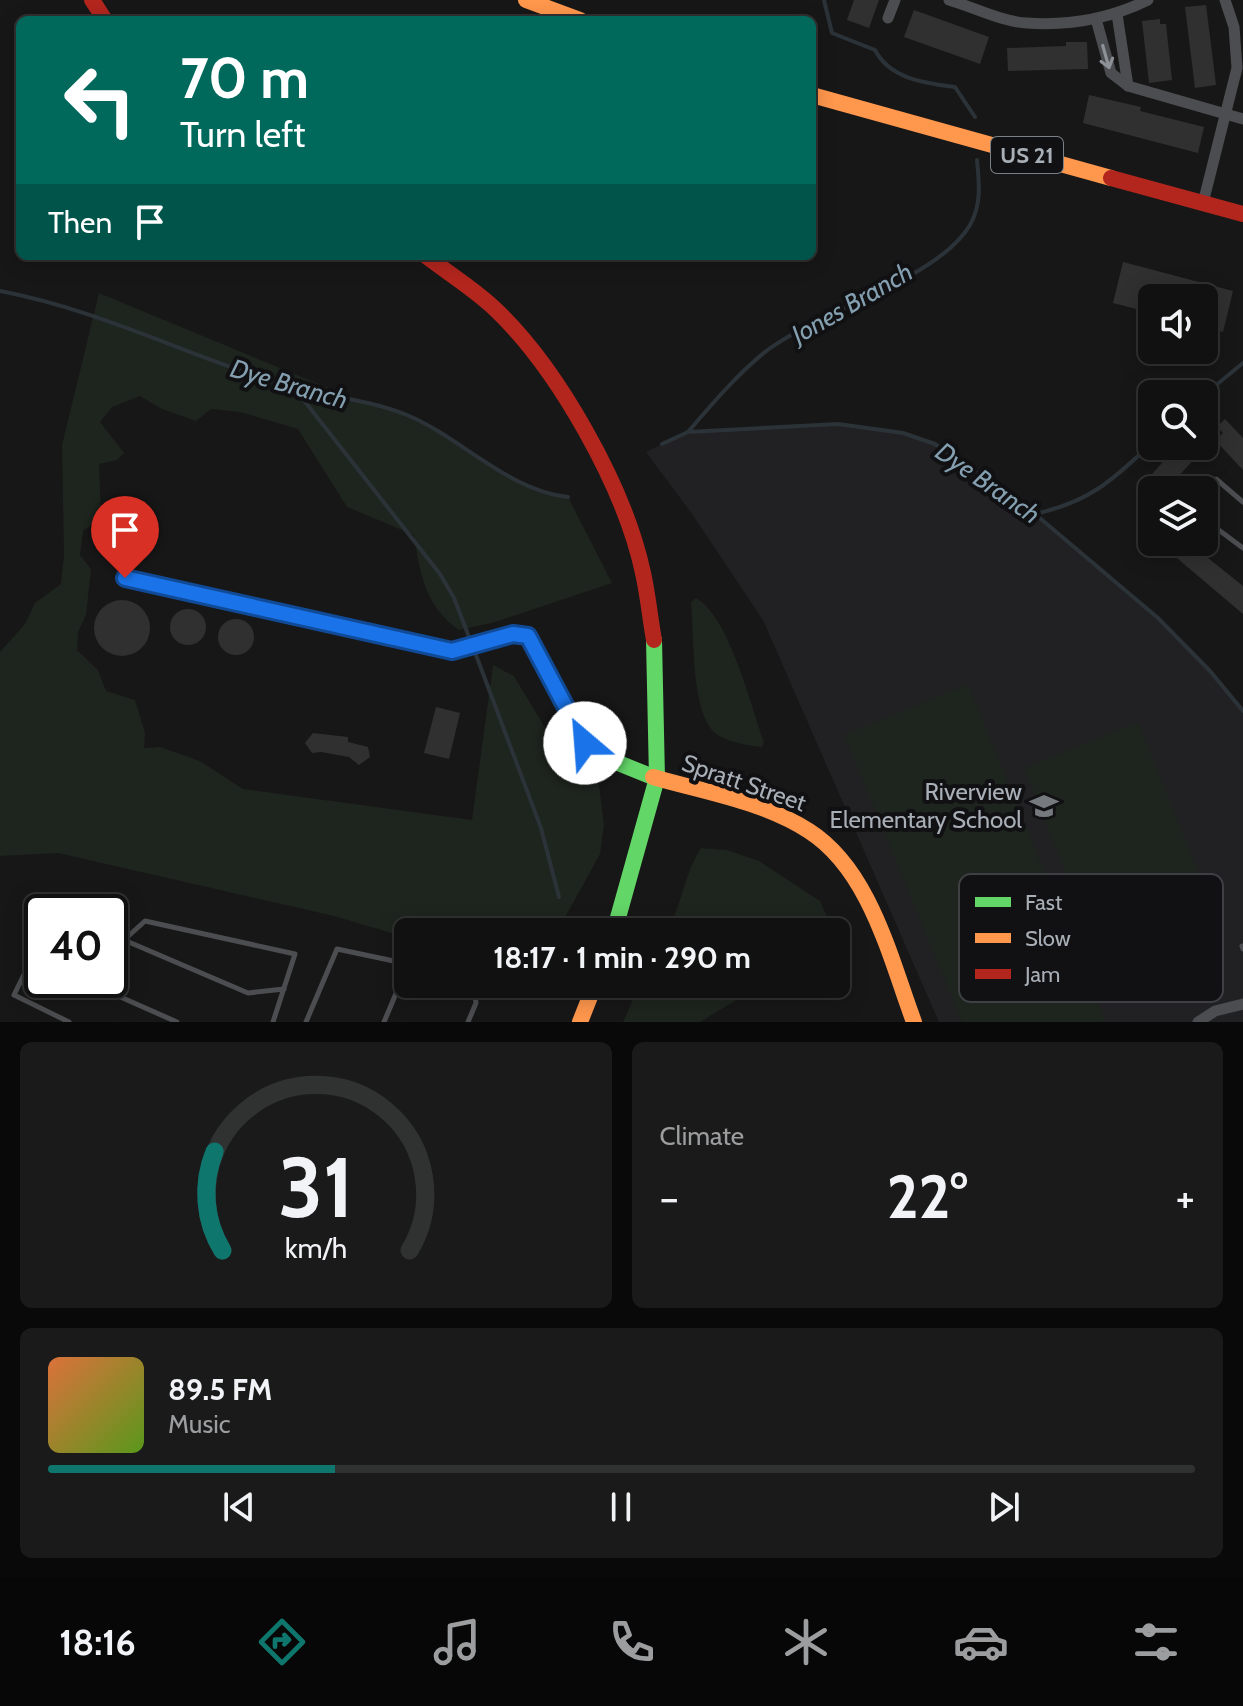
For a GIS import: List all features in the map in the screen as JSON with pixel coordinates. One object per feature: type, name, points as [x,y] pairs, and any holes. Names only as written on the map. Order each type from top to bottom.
[{"type":"main road","points":[[526,0],[569,16]]},
{"type":"main road","name":"US 21","points":[[816,96],[1243,214]]},
{"type":"main road","name":"Spratt Street","points":[[431,260],[494,308],[542,362],[579,420],[631,532],[651,610],[655,646],[657,778],[781,816],[813,833],[834,850],[863,898],[914,1022]]},
{"type":"main road","points":[[125,578],[452,651],[513,634],[528,636],[585,743],[595,753],[657,778],[618,918]]},
{"type":"main road","points":[[580,1022],[589,998]]},
{"type":"street","points":[[888,18],[895,0]]},
{"type":"street","points":[[949,0],[1025,24],[1096,19],[1117,14],[1148,0]]},
{"type":"street","points":[[1203,203],[1237,68],[1234,27],[1225,0]]},
{"type":"street","points":[[1117,14],[1128,86]]},
{"type":"street","points":[[1096,19],[1111,73],[1128,86],[1243,119]]},
{"type":"street","points":[[1198,1022],[1215,1011],[1243,1004]]},
{"type":"lane","points":[[1218,481],[1243,502]]},
{"type":"lane","points":[[1218,529],[1243,548]]},
{"type":"lane","points":[[128,936],[145,921],[295,954],[273,1022]]},
{"type":"lane","points":[[128,942],[248,993],[284,989]]},
{"type":"lane","points":[[306,1022],[337,949],[394,961]]},
{"type":"lane","points":[[24,974],[14,995],[69,1022]]},
{"type":"lane","points":[[123,998],[177,1022]]},
{"type":"lane","points":[[384,1022],[394,998]]},
{"type":"lane","points":[[468,1022],[475,998]]},
{"type":"shaded area","points":[[99,293],[357,400],[406,415],[449,437],[526,487],[568,497],[612,583],[492,623],[459,630],[431,600],[422,576],[414,535],[347,507],[298,429],[240,412],[211,409],[196,421],[162,409],[140,396],[112,407],[100,422],[124,453],[117,460],[99,464],[101,518],[83,531],[80,555],[91,569],[86,615],[78,632],[77,650],[98,670],[106,691],[135,700],[145,733],[144,748],[160,747],[200,761],[243,789],[472,820],[493,665],[514,676],[565,761],[598,777],[604,825],[600,854],[565,918],[394,918],[394,934],[334,916],[58,853],[0,856],[0,652],[25,624],[35,603],[61,584],[64,555],[62,445]]},
{"type":"shaded area","name":"Riverview Elementary School","points":[[838,424],[903,433],[935,444],[968,464],[1035,514],[1158,618],[1210,671],[1243,711],[1243,1022],[939,1022],[763,620],[646,452],[688,432]]},
{"type":"shaded area","points":[[696,598],[708,608],[729,642],[764,742],[762,747],[723,738],[714,732],[707,721],[701,707],[695,671],[691,602]]},
{"type":"shaded area","points":[[968,684],[1046,874],[959,874],[959,1002],[1098,1002],[1106,1022],[962,1022],[844,735]]},
{"type":"shaded area","points":[[1138,722],[1199,874],[1066,874],[1024,768]]},
{"type":"shaded area","points":[[701,848],[727,850],[759,861],[820,901],[826,918],[673,918]]},
{"type":"shaded area","points":[[634,998],[740,998],[700,1022],[623,1022]]},
{"type":"building","points":[[854,0],[879,0],[869,28],[847,20]]},
{"type":"building","points":[[1206,5],[1216,85],[1195,88],[1185,7]]},
{"type":"building","points":[[914,10],[989,37],[980,64],[904,37]]},
{"type":"building","points":[[1160,19],[1160,24],[1166,24],[1172,80],[1149,83],[1142,21]]},
{"type":"building","points":[[1066,42],[1087,42],[1088,69],[1008,71],[1007,48],[1066,46]]},
{"type":"building","points":[[1089,95],[1204,127],[1198,153],[1083,123]]},
{"type":"building","points":[[1123,262],[1206,284],[1138,284],[1138,309],[1113,303]]},
{"type":"building","points":[[1218,287],[1233,291],[1223,332],[1218,331]]},
{"type":"building","points":[[1225,419],[1243,438],[1243,470],[1218,443],[1218,437],[1223,433],[1218,426]]},
{"type":"building","points":[[1165,460],[1193,460],[1179,476],[1150,476]]},
{"type":"building","points":[[1175,556],[1206,556],[1243,586],[1243,614]]},
{"type":"building","points":[[122,600],[142,608],[150,628],[142,648],[122,656],[102,648],[94,628],[102,608]]},
{"type":"building","points":[[188,609],[201,614],[206,627],[201,640],[188,645],[175,640],[170,627],[175,614]]},
{"type":"building","points":[[236,619],[249,624],[254,637],[249,650],[236,655],[223,650],[218,637],[223,624]]},
{"type":"building","points":[[436,707],[460,713],[449,759],[424,753]]},
{"type":"building","points":[[313,733],[348,737],[348,742],[368,747],[370,757],[359,765],[349,757],[312,753],[305,743]]},
{"type":"waterway","name":"Jones Branch","points":[[824,0],[832,33],[875,50],[890,67],[909,78],[955,87],[975,117]]},
{"type":"waterway","name":"Jones Branch","points":[[688,432],[737,377],[769,349],[906,278],[933,262],[954,244],[970,225],[976,209],[979,193],[977,160]]},
{"type":"waterway","name":"Dye Branch","points":[[0,291],[106,320],[277,383],[407,415],[505,474],[546,492],[568,497]]},
{"type":"waterway","points":[[1218,384],[1243,363]]},
{"type":"waterway","points":[[295,389],[440,574],[454,598],[469,637]]},
{"type":"waterway","name":"Dye Branch","points":[[662,444],[688,432],[838,424],[903,433],[935,444],[1035,514],[1158,618],[1210,671],[1243,711]]},
{"type":"waterway","points":[[1035,514],[1085,496],[1138,456]]},
{"type":"waterway","points":[[476,655],[541,828],[559,897]]},
{"type":"traffic: fast","points":[[125,578],[452,651],[513,634],[528,636],[585,743],[606,758],[653,777]]},
{"type":"traffic: fast","points":[[618,918],[657,778],[654,640]]},
{"type":"traffic: slow","points":[[526,0],[569,16]]},
{"type":"traffic: slow","points":[[816,96],[1111,178]]},
{"type":"traffic: slow","points":[[653,777],[733,798],[772,812],[809,831],[830,848],[848,868],[863,892],[886,944],[914,1022]]},
{"type":"traffic: slow","points":[[580,1022],[589,998]]},
{"type":"traffic: jam","points":[[92,0],[102,16]]},
{"type":"traffic: jam","points":[[1111,178],[1243,214]]},
{"type":"traffic: jam","points":[[431,260],[486,301],[518,333],[565,396],[586,431],[621,504],[634,540],[645,581],[654,640]]},
{"type":"place","name":"Riverview Elementary School","points":[[1044,806]]},
{"type":"route","points":[[125,578],[452,651],[513,634],[528,636],[585,743]]}]
